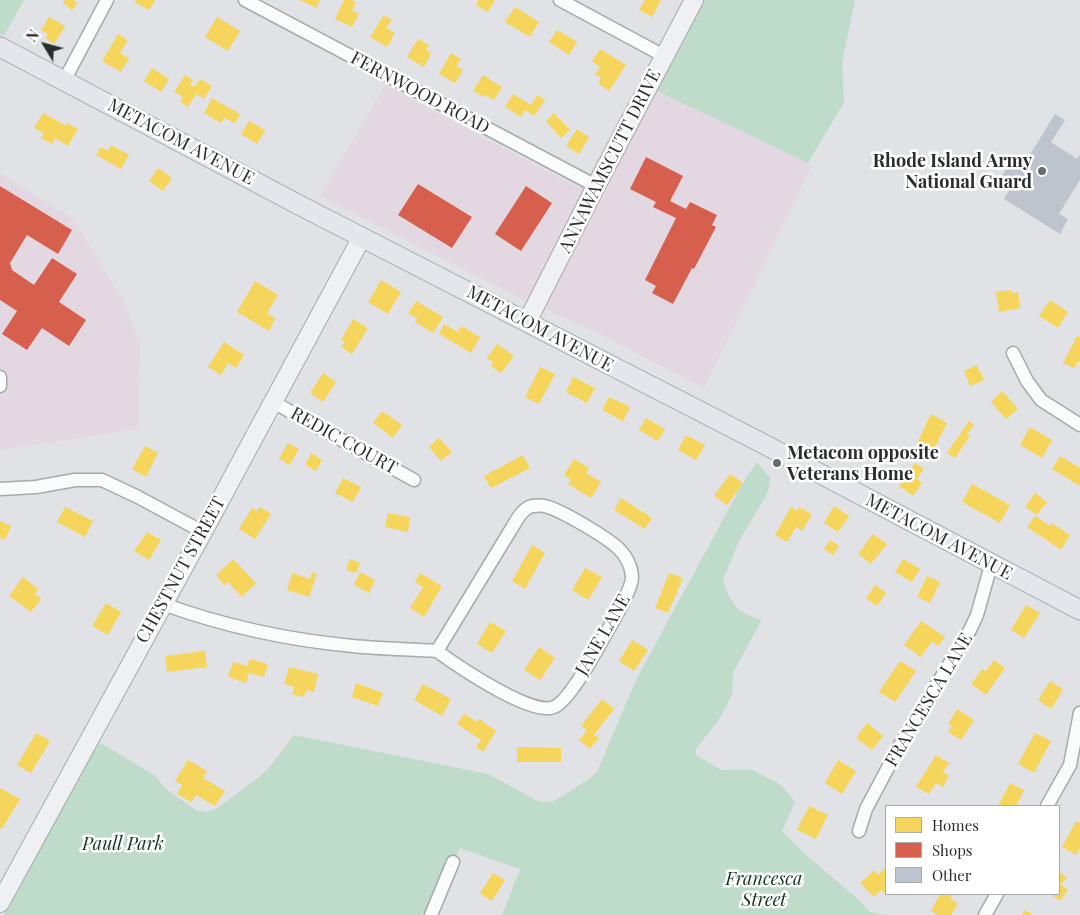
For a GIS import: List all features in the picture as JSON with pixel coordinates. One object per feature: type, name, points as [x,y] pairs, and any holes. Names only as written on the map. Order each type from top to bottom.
[{"type":"main road","name":"METACOM AVENUE","points":[[0,47],[1080,610]]},
{"type":"street","points":[[64,81],[107,0]]},
{"type":"street","name":"FERNWOOD ROAD","points":[[245,0],[596,186]]},
{"type":"street","points":[[560,0],[664,56]]},
{"type":"street","name":"ANNAWAMSCUTT DRIVE","points":[[527,322],[694,0]]},
{"type":"street","name":"CHESTNUT STREET","points":[[0,903],[362,237]]},
{"type":"street","points":[[1013,352],[1027,381],[1040,400],[1080,425]]},
{"type":"street","points":[[0,377],[0,386]]},
{"type":"street","name":"REDIC COURT","points":[[273,402],[414,480]]},
{"type":"street","points":[[0,489],[36,487],[75,480],[102,480],[203,532]]},
{"type":"street","name":"JANE LANE","points":[[544,506],[560,512],[618,548],[628,559],[633,578],[629,589],[602,641],[570,693],[556,707],[548,710],[535,708],[517,700],[458,667],[437,651],[521,513],[530,507],[544,506]]},
{"type":"street","name":"FRANCESCA LANE","points":[[859,832],[866,809],[900,745],[970,630],[977,615],[991,565]]},
{"type":"street","points":[[163,604],[223,624],[322,642],[437,651]]},
{"type":"street","points":[[1048,805],[1070,765],[1080,712]]},
{"type":"street","points":[[431,915],[453,862]]},
{"type":"street","points":[[985,915],[996,895]]},
{"type":"shaded area","points":[[637,84],[657,91],[812,165],[704,388],[596,332],[522,299],[320,196],[385,85],[579,188],[588,176]]},
{"type":"shaded area","points":[[0,173],[73,219],[125,304],[140,343],[138,429],[0,450]]},
{"type":"green space","points":[[0,0],[24,0],[4,36],[0,34]]},
{"type":"green space","points":[[705,0],[855,0],[842,63],[844,102],[808,163],[657,91]]},
{"type":"green space","points":[[757,462],[770,478],[769,488],[739,541],[723,580],[726,590],[737,609],[761,621],[733,673],[732,695],[719,719],[696,749],[696,755],[721,770],[753,770],[781,785],[795,802],[782,831],[870,912],[885,915],[502,915],[520,869],[460,848],[426,915],[3,915],[99,742],[154,775],[166,789],[196,810],[206,812],[216,809],[259,777],[268,769],[294,735],[488,774],[540,802],[552,802],[561,797],[597,772],[636,680],[745,479]]},
{"type":"building: Homes","points":[[65,0],[74,0],[77,3],[72,10],[63,3]]},
{"type":"building: Homes","points":[[136,0],[155,0],[149,10],[134,2]]},
{"type":"building: Homes","points":[[300,0],[320,0],[316,8]]},
{"type":"building: Homes","points":[[344,0],[356,2],[352,11],[359,14],[352,27],[335,19]]},
{"type":"building: Homes","points":[[478,0],[495,0],[488,12],[476,5]]},
{"type":"building: Homes","points":[[645,0],[661,0],[652,17],[639,10]]},
{"type":"building: Homes","points":[[515,7],[539,22],[530,37],[505,22]]},
{"type":"building: Homes","points":[[384,15],[392,20],[386,28],[395,33],[387,47],[370,37]]},
{"type":"building: Homes","points":[[49,17],[65,26],[54,44],[45,38],[48,34],[41,30]]},
{"type":"building: Homes","points":[[217,17],[240,31],[228,51],[205,37]]},
{"type":"building: Homes","points":[[557,30],[577,42],[569,55],[549,42]]},
{"type":"building: Homes","points":[[118,34],[128,40],[120,53],[129,58],[121,72],[102,61]]},
{"type":"building: Homes","points":[[418,39],[429,45],[426,50],[431,53],[424,67],[407,57]]},
{"type":"building: Homes","points":[[600,49],[626,65],[609,91],[598,83],[601,78],[595,74],[600,67],[592,61]]},
{"type":"building: Homes","points":[[451,53],[461,59],[456,66],[463,70],[455,83],[439,74]]},
{"type":"building: Homes","points":[[152,68],[169,79],[161,92],[144,81]]},
{"type":"building: Homes","points":[[185,75],[193,80],[190,84],[194,87],[200,79],[212,86],[204,99],[196,94],[188,107],[180,102],[183,97],[174,92]]},
{"type":"building: Homes","points":[[483,75],[502,87],[494,100],[473,91]]},
{"type":"building: Homes","points":[[513,94],[531,105],[537,95],[545,100],[534,116],[525,110],[521,117],[505,107]]},
{"type":"building: Homes","points":[[212,98],[240,114],[235,123],[224,118],[221,123],[204,113]]},
{"type":"building: Homes","points":[[43,113],[66,126],[67,123],[78,129],[68,146],[55,138],[52,144],[41,138],[44,133],[34,128]]},
{"type":"building: Homes","points":[[554,113],[570,130],[561,138],[546,121]]},
{"type":"building: Homes","points":[[249,121],[265,130],[257,144],[241,134]]},
{"type":"building: Homes","points":[[577,129],[589,137],[579,154],[566,146]]},
{"type":"building: Homes","points":[[111,145],[129,155],[121,169],[96,155],[101,147],[108,151]]},
{"type":"building: Homes","points":[[158,168],[172,178],[163,191],[149,181]]},
{"type":"building: Homes","points":[[381,280],[401,292],[388,314],[368,302]]},
{"type":"building: Homes","points":[[255,281],[278,295],[267,313],[275,319],[269,331],[237,312]]},
{"type":"building: Homes","points":[[1011,290],[1012,293],[1018,292],[1020,308],[999,312],[996,292]]},
{"type":"building: Homes","points":[[1050,300],[1068,312],[1058,328],[1039,316]]},
{"type":"building: Homes","points":[[416,301],[443,317],[433,333],[415,322],[417,318],[408,313]]},
{"type":"building: Homes","points":[[353,319],[368,328],[352,354],[341,347],[345,342],[341,340]]},
{"type":"building: Homes","points":[[444,324],[458,332],[461,326],[480,337],[471,353],[439,334]]},
{"type":"building: Homes","points":[[1077,336],[1080,337],[1080,362],[1078,361],[1074,368],[1063,363]]},
{"type":"building: Homes","points":[[224,342],[244,355],[236,368],[228,363],[221,375],[208,367]]},
{"type":"building: Homes","points":[[497,344],[514,356],[501,373],[491,366],[493,362],[487,358]]},
{"type":"building: Homes","points":[[977,365],[984,380],[970,386],[964,371]]},
{"type":"building: Homes","points":[[540,367],[555,374],[539,404],[525,397]]},
{"type":"building: Homes","points":[[323,373],[336,382],[323,402],[310,393]]},
{"type":"building: Homes","points":[[573,377],[595,388],[587,403],[566,392]]},
{"type":"building: Homes","points":[[1002,391],[1018,409],[1006,419],[991,402]]},
{"type":"building: Homes","points":[[609,397],[630,407],[623,421],[602,410]]},
{"type":"building: Homes","points":[[382,411],[402,425],[393,438],[373,423]]},
{"type":"building: Homes","points":[[931,414],[947,423],[934,449],[918,441]]},
{"type":"building: Homes","points":[[646,418],[665,429],[658,441],[639,430]]},
{"type":"building: Homes","points":[[969,421],[974,425],[967,434],[970,436],[955,458],[947,453]]},
{"type":"building: Homes","points":[[1030,427],[1052,440],[1042,458],[1020,445]]},
{"type":"building: Homes","points":[[686,435],[705,445],[696,460],[678,450]]},
{"type":"building: Homes","points":[[439,438],[452,452],[441,461],[429,447]]},
{"type":"building: Homes","points":[[288,443],[299,449],[290,465],[279,459]]},
{"type":"building: Homes","points":[[145,446],[158,453],[146,477],[132,469]]},
{"type":"building: Homes","points":[[311,453],[322,460],[316,471],[305,465]]},
{"type":"building: Homes","points":[[523,455],[530,468],[491,488],[484,476]]},
{"type":"building: Homes","points":[[1060,456],[1080,468],[1080,486],[1052,469]]},
{"type":"building: Homes","points":[[574,459],[589,468],[586,473],[601,482],[591,498],[568,484],[571,480],[564,475]]},
{"type":"building: Homes","points":[[915,463],[924,469],[917,479],[922,483],[913,496],[899,486]]},
{"type":"building: Homes","points":[[730,474],[743,483],[727,505],[714,496]]},
{"type":"building: Homes","points":[[343,478],[361,487],[353,502],[335,493]]},
{"type":"building: Homes","points":[[972,484],[1010,505],[1000,523],[962,502]]},
{"type":"building: Homes","points":[[1035,493],[1047,502],[1037,515],[1025,507]]},
{"type":"building: Homes","points":[[621,498],[652,518],[645,529],[614,510]]},
{"type":"building: Homes","points":[[834,506],[849,516],[838,532],[824,523]]},
{"type":"building: Homes","points":[[65,507],[93,521],[85,537],[57,522]]},
{"type":"building: Homes","points":[[260,507],[271,514],[255,539],[239,529],[252,508],[257,511]]},
{"type":"building: Homes","points":[[791,507],[797,511],[799,507],[812,514],[802,531],[796,527],[787,542],[775,535]]},
{"type":"building: Homes","points":[[388,513],[410,517],[408,532],[385,527]]},
{"type":"building: Homes","points":[[1035,516],[1050,526],[1052,523],[1070,535],[1061,550],[1027,527]]},
{"type":"building: Homes","points":[[0,521],[11,526],[5,540],[0,538]]},
{"type":"building: Homes","points":[[147,532],[161,540],[149,560],[134,551]]},
{"type":"building: Homes","points":[[873,534],[887,544],[871,564],[858,554]]},
{"type":"building: Homes","points":[[830,540],[839,546],[833,555],[824,549]]},
{"type":"building: Homes","points":[[532,545],[545,553],[525,589],[512,581]]},
{"type":"building: Homes","points":[[233,559],[256,583],[242,597],[228,582],[224,585],[216,575]]},
{"type":"building: Homes","points":[[350,559],[360,563],[356,573],[346,570]]},
{"type":"building: Homes","points":[[903,559],[920,569],[912,582],[895,572]]},
{"type":"building: Homes","points":[[585,568],[602,577],[588,600],[572,590]]},
{"type":"building: Homes","points":[[312,572],[317,574],[309,597],[287,590],[292,573],[310,579]]},
{"type":"building: Homes","points":[[360,572],[375,580],[369,593],[354,585]]},
{"type":"building: Homes","points":[[420,573],[442,586],[424,617],[410,608],[423,587],[415,582]]},
{"type":"building: Homes","points":[[669,573],[683,578],[668,613],[655,608]]},
{"type":"building: Homes","points":[[927,576],[940,582],[930,603],[917,597]]},
{"type":"building: Homes","points":[[23,577],[38,589],[35,594],[41,599],[31,612],[9,596]]},
{"type":"building: Homes","points":[[875,585],[886,593],[877,606],[866,598]]},
{"type":"building: Homes","points":[[106,603],[121,612],[108,635],[92,626]]},
{"type":"building: Homes","points":[[1026,605],[1040,613],[1024,638],[1011,630]]},
{"type":"building: Homes","points":[[921,621],[945,637],[938,646],[932,641],[921,657],[904,645]]},
{"type":"building: Homes","points":[[490,622],[506,631],[492,653],[477,644]]},
{"type":"building: Homes","points":[[632,640],[648,650],[634,671],[619,661]]},
{"type":"building: Homes","points":[[539,647],[555,658],[540,680],[524,670]]},
{"type":"building: Homes","points":[[205,651],[207,667],[167,672],[165,656]]},
{"type":"building: Homes","points":[[250,659],[268,664],[264,677],[249,673],[246,683],[228,677],[233,662],[247,666]]},
{"type":"building: Homes","points":[[994,660],[1005,668],[986,695],[971,684],[982,669],[986,671]]},
{"type":"building: Homes","points":[[900,661],[916,671],[895,702],[879,692]]},
{"type":"building: Homes","points":[[289,667],[318,674],[314,692],[306,690],[304,697],[292,694],[294,687],[284,684]]},
{"type":"building: Homes","points":[[1050,681],[1063,690],[1051,709],[1038,700]]},
{"type":"building: Homes","points":[[356,683],[383,693],[378,706],[352,697]]},
{"type":"building: Homes","points":[[423,684],[451,699],[442,716],[414,700]]},
{"type":"building: Homes","points":[[602,699],[614,709],[594,735],[599,738],[590,749],[579,740],[587,730],[581,726]]},
{"type":"building: Homes","points":[[957,709],[974,720],[961,740],[948,732],[952,726],[948,724]]},
{"type":"building: Homes","points":[[464,714],[477,722],[479,719],[496,731],[483,752],[476,747],[481,740],[457,724]]},
{"type":"building: Homes","points":[[867,723],[883,736],[872,750],[856,738]]},
{"type":"building: Homes","points":[[36,733],[50,741],[31,773],[17,765]]},
{"type":"building: Homes","points":[[1035,733],[1051,741],[1034,773],[1018,764]]},
{"type":"building: Homes","points":[[517,747],[561,748],[561,762],[517,762]]},
{"type":"building: Homes","points":[[936,755],[949,763],[943,772],[949,776],[943,787],[936,783],[929,794],[916,787]]},
{"type":"building: Homes","points":[[188,760],[207,771],[203,778],[225,791],[215,806],[196,795],[191,802],[177,794],[182,785],[175,781]]},
{"type":"building: Homes","points":[[838,760],[856,771],[842,794],[825,783]]},
{"type":"building: Homes","points":[[1010,783],[1024,790],[1016,805],[999,805]]},
{"type":"building: Homes","points":[[0,788],[20,799],[2,829],[0,828]]},
{"type":"building: Homes","points":[[809,806],[828,815],[816,839],[797,830]]},
{"type":"building: Homes","points":[[1076,821],[1080,823],[1080,848],[1076,855],[1062,847]]},
{"type":"building: Homes","points":[[885,868],[885,894],[881,890],[874,897],[860,883],[874,870],[878,875]]},
{"type":"building: Homes","points":[[493,873],[505,880],[492,901],[480,893]]},
{"type":"building: Homes","points":[[1060,873],[1067,877],[1061,885],[1068,890],[1060,901],[1051,895],[1060,895]]},
{"type":"building: Homes","points":[[939,895],[952,895],[950,899],[958,903],[951,915],[939,915],[931,911]]},
{"type":"building: Homes","points":[[1025,910],[1033,915],[1022,915]]},
{"type":"building: Shops","points":[[646,157],[683,176],[670,201],[686,209],[690,202],[717,215],[712,225],[716,227],[673,304],[652,293],[656,286],[645,280],[676,218],[653,207],[656,202],[630,189]]},
{"type":"building: Shops","points":[[418,184],[472,217],[452,248],[398,215]]},
{"type":"building: Shops","points":[[0,186],[72,230],[58,254],[27,235],[10,263],[12,270],[34,285],[52,258],[77,274],[59,302],[86,320],[69,346],[42,328],[27,350],[2,334],[17,311],[0,300]]},
{"type":"building: Shops","points":[[526,186],[552,203],[521,251],[495,234]]},
{"type":"building: Other","name":"Rhode Island Army National Guard","points":[[1055,114],[1065,120],[1051,142],[1077,159],[1080,155],[1080,180],[1059,214],[1068,219],[1060,234],[1004,199],[1010,189],[998,182],[1015,155],[1026,161]]},
{"type":"place","name":"Rhode Island Army National Guard","points":[[1042,171]]},
{"type":"place","name":"Metacom opposite Veterans Home","points":[[777,463]]},
{"type":"park label","name":"Paull Park","points":[[123,844]]},
{"type":"park label","name":"Francesca Street","points":[[764,890]]}]
